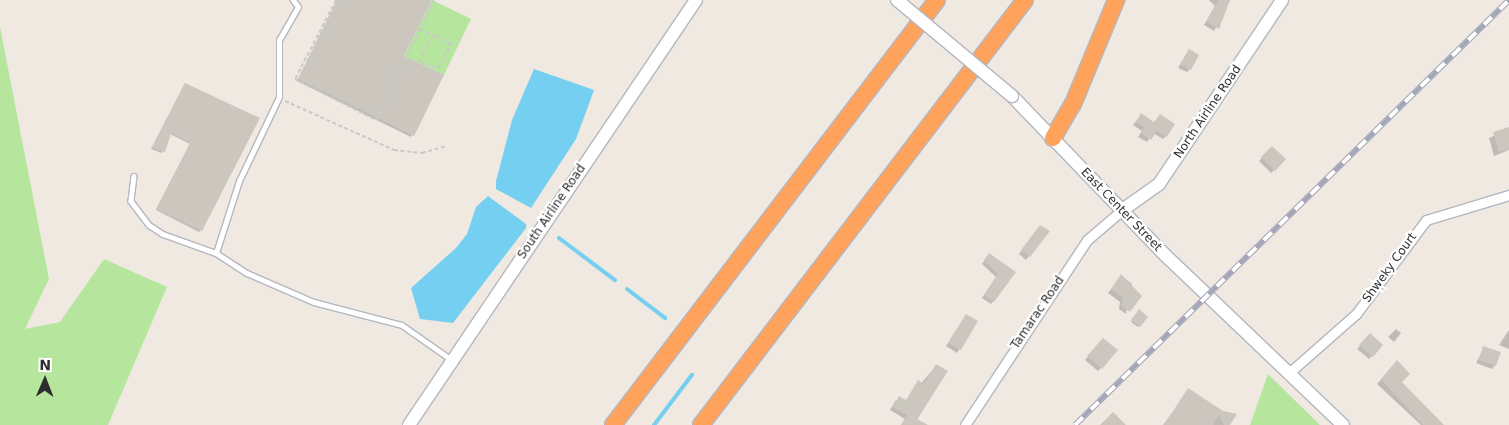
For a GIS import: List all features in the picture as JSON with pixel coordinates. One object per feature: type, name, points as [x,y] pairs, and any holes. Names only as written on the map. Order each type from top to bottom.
[{"type":"highway","points":[[613,425],[937,0]]},
{"type":"highway","points":[[701,425],[1025,0]]},
{"type":"highway","points":[[1052,138],[1073,104],[1116,0]]},
{"type":"main road","name":"South Airline Road","points":[[409,425],[696,0]]},
{"type":"main road","name":"East Center Street","points":[[897,0],[1012,96],[1121,211],[1343,425]]},
{"type":"main road","name":"North Airline Road","points":[[1121,211],[1159,184],[1282,0]]},
{"type":"street","name":"Shweky Court","points":[[1289,373],[1356,314],[1426,220],[1509,195]]},
{"type":"street","name":"Tamarac Road","points":[[965,425],[1087,240],[1121,211]]},
{"type":"lane","points":[[216,253],[239,181],[279,97],[279,40],[298,8],[293,0]]},
{"type":"lane","points":[[134,176],[131,201],[148,224],[191,248],[216,253],[247,273],[314,302],[402,326],[452,360]]},
{"type":"path","points":[[336,0],[296,79],[376,120],[434,0]]},
{"type":"path","points":[[420,29],[433,35],[451,44],[438,70],[420,61],[433,35]]},
{"type":"path","points":[[279,97],[394,150],[422,153],[446,146]]},
{"type":"green space","points":[[432,0],[471,19],[444,75],[404,56]]},
{"type":"green space","points":[[0,27],[49,279],[25,329],[60,322],[104,259],[167,287],[108,425],[0,425]]},
{"type":"green space","points":[[1268,374],[1320,425],[1250,425]]},
{"type":"water","points":[[534,69],[594,90],[576,139],[531,208],[496,189],[496,181],[512,120]]},
{"type":"water","points":[[488,196],[526,224],[526,228],[453,323],[420,319],[411,288],[456,248],[467,234],[476,207]]},
{"type":"building","points":[[337,0],[432,0],[404,56],[444,75],[414,136],[298,79]]},
{"type":"building","points":[[1218,0],[1230,0],[1219,29],[1206,22]]},
{"type":"building","points":[[1189,49],[1199,55],[1191,70],[1180,64]]},
{"type":"building","points":[[185,83],[260,118],[202,231],[156,209],[190,143],[171,133],[165,152],[152,148]]},
{"type":"building","points":[[1141,113],[1154,122],[1160,114],[1175,124],[1167,137],[1157,131],[1151,140],[1141,133],[1144,127],[1136,122]]},
{"type":"building","points":[[1509,127],[1509,149],[1499,152],[1493,132]]},
{"type":"building","points":[[1272,146],[1286,159],[1275,171],[1261,157]]},
{"type":"building","points":[[1040,225],[1050,231],[1030,257],[1021,250]]},
{"type":"building","points":[[989,253],[1016,272],[994,302],[984,295],[998,274],[984,260]]},
{"type":"building","points":[[1121,274],[1142,296],[1130,312],[1121,305],[1123,298],[1111,289]]},
{"type":"building","points":[[1139,309],[1148,317],[1140,327],[1131,320]]},
{"type":"building","points":[[966,314],[978,321],[961,350],[948,343]]},
{"type":"building","points":[[1370,333],[1383,345],[1373,357],[1359,345]]},
{"type":"building","points":[[1103,338],[1118,350],[1102,369],[1087,356]]},
{"type":"building","points":[[1483,346],[1501,352],[1496,366],[1479,360]]},
{"type":"building","points":[[1397,360],[1410,374],[1402,382],[1444,425],[1423,425],[1381,379]]},
{"type":"building","points":[[936,364],[948,371],[917,419],[928,425],[901,425],[907,415],[893,407],[899,396],[906,400],[918,380],[924,384]]},
{"type":"building","points":[[1188,388],[1223,411],[1237,414],[1230,425],[1224,425],[1219,416],[1213,425],[1164,425]]},
{"type":"building","points":[[1113,412],[1126,425],[1100,425]]},
{"type":"waterway","points":[[559,238],[615,280]]},
{"type":"waterway","points":[[627,289],[665,318]]},
{"type":"waterway","points":[[654,425],[692,375]]},
{"type":"railway","points":[[1075,425],[1509,0]]}]
